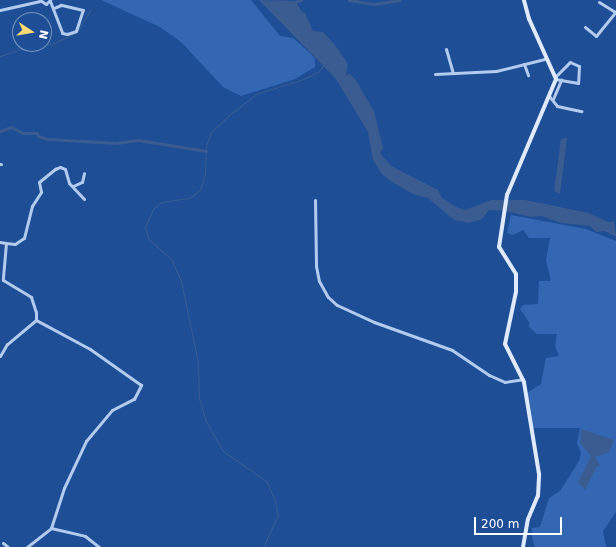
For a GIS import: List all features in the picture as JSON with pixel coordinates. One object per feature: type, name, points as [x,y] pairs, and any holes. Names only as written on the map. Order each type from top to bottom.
[{"type":"main road","points":[[524,0],[529,19],[536,31],[545,59],[555,78],[551,97],[522,158],[507,195],[498,247],[516,274],[516,292],[505,344],[523,379],[539,486],[535,508],[528,519],[524,547]]},
{"type":"street","points":[[0,10],[40,0],[46,4],[50,1],[54,8],[62,33],[66,34],[78,29],[84,5]]},
{"type":"street","points":[[585,27],[596,36],[615,12],[599,2]]},
{"type":"street","points":[[54,8],[61,5],[83,10]]},
{"type":"street","points":[[446,49],[453,73]]},
{"type":"street","points":[[434,74],[496,71],[545,59]]},
{"type":"street","points":[[570,62],[579,66],[578,83],[561,80],[555,78],[570,62]]},
{"type":"street","points":[[524,64],[528,75]]},
{"type":"street","points":[[561,80],[551,97],[557,106],[581,111]]},
{"type":"street","points":[[0,242],[15,244],[26,235],[32,206],[41,192],[39,182],[60,167],[65,169],[73,186],[84,200]]},
{"type":"street","points":[[73,186],[82,182],[84,172]]},
{"type":"street","points":[[315,200],[316,266],[319,281],[328,297],[337,305],[380,324],[452,350],[489,375],[506,382],[523,379]]},
{"type":"street","points":[[6,243],[3,280],[31,297],[36,312],[36,320]]},
{"type":"street","points":[[0,356],[7,344],[36,320]]},
{"type":"street","points":[[27,547],[51,528],[64,488],[86,441],[112,410],[134,399],[141,385],[90,349],[36,320]]},
{"type":"street","points":[[51,528],[85,536],[99,547]]},
{"type":"street","points":[[3,543],[8,547]]},
{"type":"shaded area","points":[[101,0],[251,0],[280,36],[293,38],[311,54],[315,59],[315,67],[295,79],[241,96],[223,87],[181,42],[160,27]]},
{"type":"shaded area","points":[[259,0],[296,1],[301,11],[305,13],[313,31],[323,32],[335,45],[348,64],[346,75],[350,74],[355,79],[374,111],[383,148],[380,153],[391,166],[438,190],[442,198],[456,207],[465,210],[491,200],[525,200],[589,213],[608,222],[614,221],[616,237],[605,231],[596,232],[590,226],[562,223],[541,216],[531,217],[506,211],[489,210],[482,219],[469,223],[454,220],[428,198],[413,194],[392,182],[382,174],[373,160],[368,132],[336,79]]},
{"type":"shaded area","points":[[567,138],[560,194],[554,191],[561,139]]},
{"type":"shaded area","points":[[511,215],[586,229],[616,241],[616,512],[603,531],[606,547],[535,547],[532,537],[532,528],[540,527],[549,498],[560,491],[579,461],[581,453],[577,443],[580,428],[533,428],[527,393],[541,384],[546,358],[559,356],[555,346],[557,334],[537,334],[529,327],[529,322],[520,309],[523,305],[538,304],[539,281],[551,281],[546,260],[550,238],[529,238],[523,230],[513,235],[507,233]]},
{"type":"shaded area","points":[[581,429],[614,440],[609,452],[595,457],[600,466],[597,466],[585,490],[578,482],[591,456],[580,443]]},
{"type":"waterway","points":[[294,2],[301,0]]},
{"type":"waterway","points":[[349,0],[374,4],[400,0]]},
{"type":"waterway","points":[[78,31],[90,10]]},
{"type":"waterway","points":[[0,56],[23,48],[54,43],[75,33]]},
{"type":"waterway","points":[[263,547],[278,515],[274,498],[266,481],[223,451],[206,421],[199,398],[198,362],[181,281],[171,259],[148,238],[145,227],[153,209],[161,202],[189,198],[200,190],[205,174],[206,146],[211,132],[228,116],[256,94],[303,79],[318,72],[323,66]]},
{"type":"waterway","points":[[0,131],[11,127],[23,133],[37,133],[38,136],[48,139],[116,143],[138,140],[206,151]]}]
